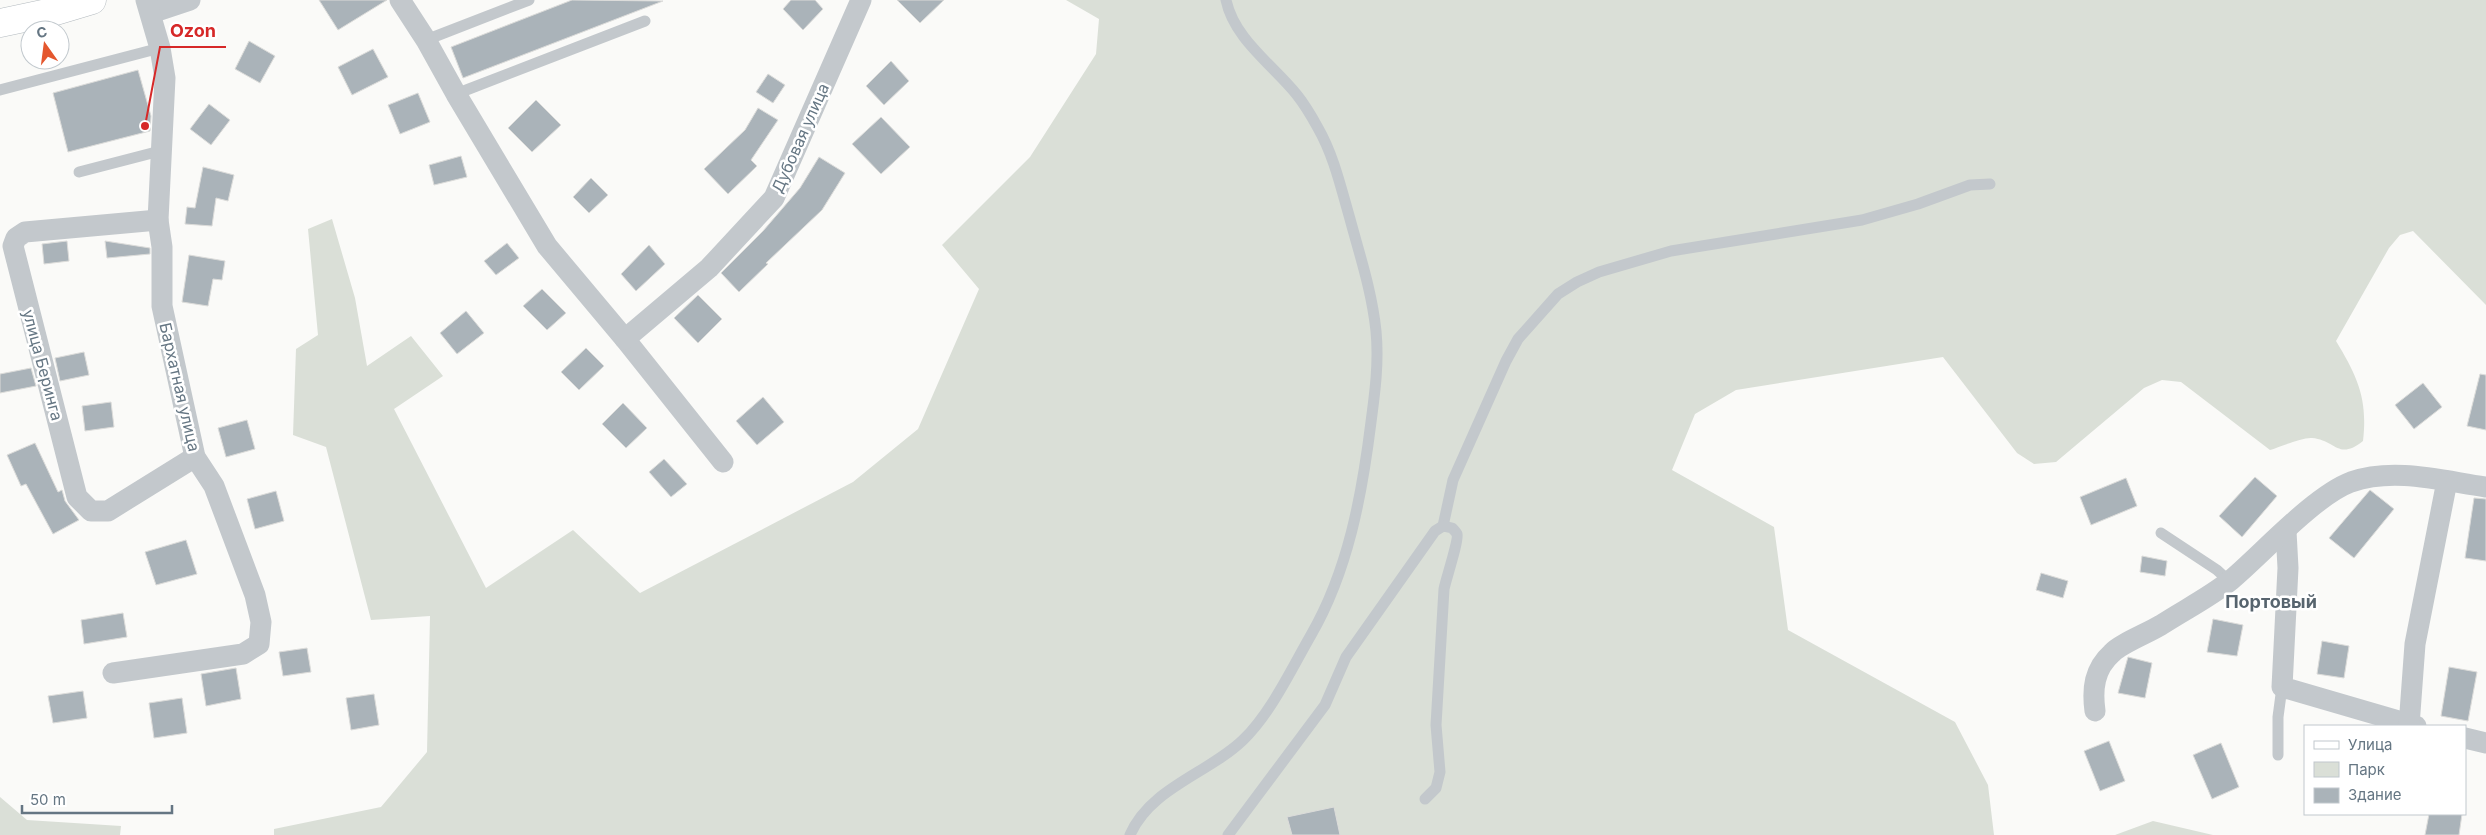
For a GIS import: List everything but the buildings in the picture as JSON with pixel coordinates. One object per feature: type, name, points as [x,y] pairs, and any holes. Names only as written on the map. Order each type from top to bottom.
[{"type":"main road","points":[[0,23],[48,6],[92,0]]},
{"type":"street","points":[[149,7],[190,0]]},
{"type":"street","points":[[400,0],[426,40],[547,246],[625,339],[723,462]]},
{"type":"street","name":"Дубовая улица","points":[[625,339],[709,268],[774,198],[861,0]]},
{"type":"street","name":"Бархатная улица","points":[[113,673],[243,654],[259,644],[261,622],[255,595],[214,486],[195,458],[162,306],[162,247],[158,220],[165,78],[160,48],[149,7]]},
{"type":"street","name":"улица Беринга","points":[[158,220],[25,232],[16,238],[13,246],[77,497],[91,511],[108,512],[195,458]]},
{"type":"street","points":[[2095,711],[2092,690],[2098,670],[2112,651],[2144,636],[2229,581],[2321,500],[2350,482],[2375,476],[2404,475],[2486,487]]},
{"type":"street","points":[[2411,725],[2415,644],[2447,481]]},
{"type":"street","points":[[2286,530],[2288,568],[2282,687],[2408,725]]},
{"type":"street","points":[[2466,738],[2486,743]]},
{"type":"lane","points":[[426,40],[529,0]]},
{"type":"lane","points":[[1130,835],[1135,825],[1152,805],[1244,739],[1265,712],[1313,632],[1339,575],[1354,522],[1366,460],[1377,376],[1376,333],[1371,296],[1335,167],[1319,130],[1298,96],[1240,32],[1228,11],[1226,0]]},
{"type":"lane","points":[[456,94],[645,21]]},
{"type":"lane","points":[[0,90],[160,48]]},
{"type":"lane","points":[[79,172],[160,151]]},
{"type":"lane","points":[[1443,526],[1453,480],[1506,361],[1518,339],[1558,294],[1599,272],[1671,251],[1862,220],[1918,204],[1970,185],[1990,184]]},
{"type":"lane","points":[[1228,835],[1325,705],[1346,657],[1435,531],[1443,526],[1452,528],[1457,534],[1457,544],[1447,571],[1444,589],[1436,725],[1440,772],[1436,788],[1425,799]]},
{"type":"lane","points":[[2161,533],[2218,570],[2229,581]]},
{"type":"lane","points":[[2278,755],[2278,717],[2282,687]]},
{"type":"green space","points":[[1066,0],[2486,0],[2486,305],[2413,231],[2400,235],[2389,248],[2336,341],[2355,377],[2364,412],[2363,441],[2355,447],[2348,449],[2337,448],[2327,442],[2308,438],[2270,450],[2181,382],[2162,380],[2144,388],[2056,462],[2034,464],[2017,453],[1943,357],[1736,390],[1695,414],[1672,470],[1774,527],[1788,630],[1955,722],[1988,785],[1994,835],[274,835],[274,829],[381,807],[427,752],[430,616],[371,620],[326,447],[293,435],[296,349],[318,335],[308,229],[332,219],[355,298],[367,366],[411,336],[443,376],[394,409],[486,588],[573,530],[640,593],[853,482],[918,429],[979,289],[942,245],[1030,157],[1096,54],[1099,19]]},
{"type":"green space","points":[[0,797],[27,820],[121,826],[120,835],[0,835]]},
{"type":"green space","points":[[2153,821],[2213,835],[2115,835]]},
{"type":"place","name":"Ozon","points":[[145,126]]},
{"type":"district","name":"Портовый","points":[[2271,601]]}]
